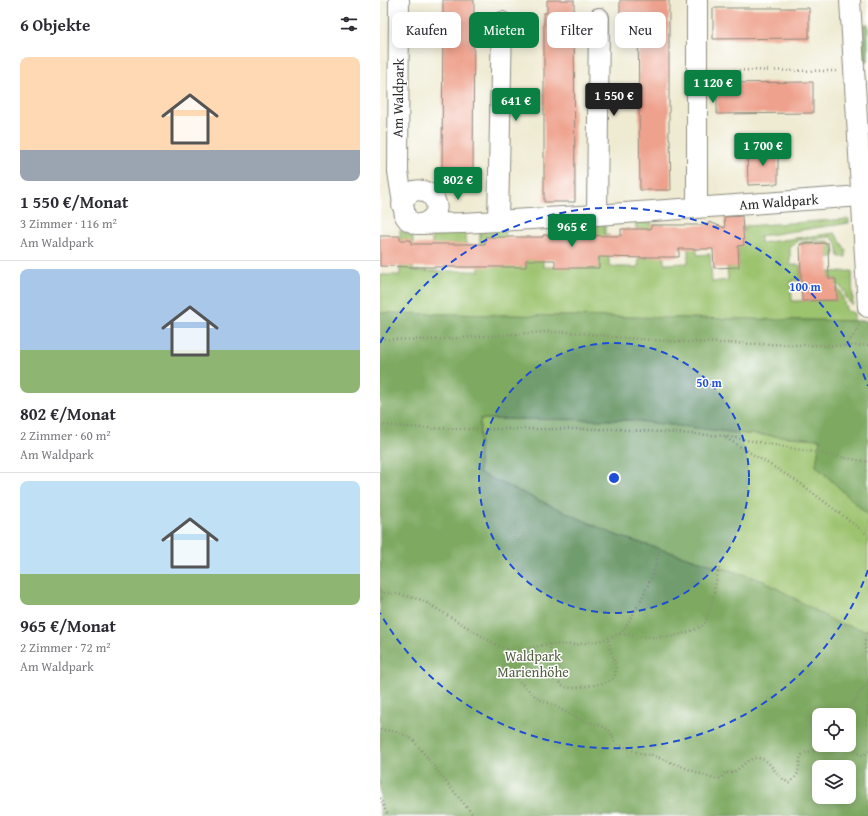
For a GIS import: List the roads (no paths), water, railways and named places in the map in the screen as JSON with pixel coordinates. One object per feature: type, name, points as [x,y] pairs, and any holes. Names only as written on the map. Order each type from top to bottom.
[{"type":"street","name":"Am Waldpark","points":[[399,0],[398,172],[406,199],[405,216],[408,220],[416,224],[463,223],[597,215],[861,196]]},
{"type":"street","points":[[697,0],[697,208]]},
{"type":"street","points":[[850,0],[868,306]]},
{"type":"street","points":[[498,220],[501,48]]},
{"type":"street","points":[[597,215],[599,48]]},
{"type":"street","points":[[406,199],[419,190],[427,192],[433,197],[436,212],[429,221],[422,224]]},
{"type":"street","points":[[436,206],[463,223]]},
{"type":"park label","name":"Waldpark Marienhöhe","points":[[533,664]]}]
